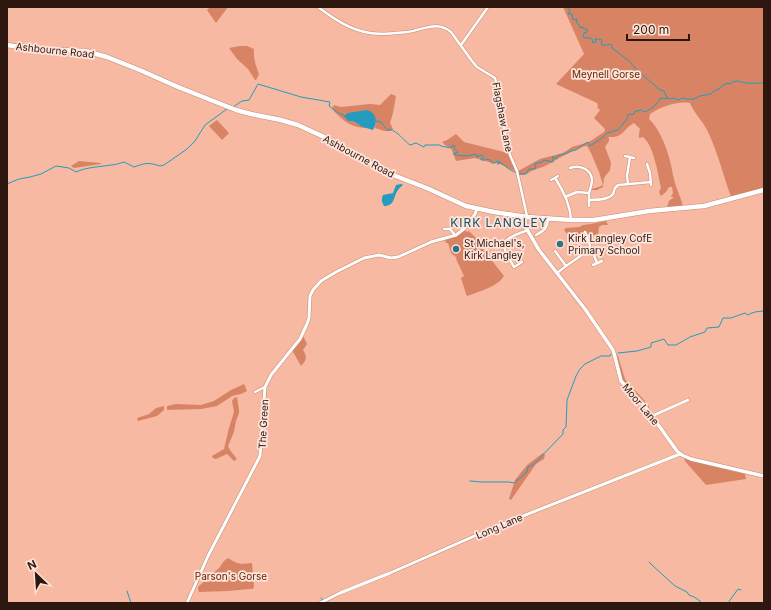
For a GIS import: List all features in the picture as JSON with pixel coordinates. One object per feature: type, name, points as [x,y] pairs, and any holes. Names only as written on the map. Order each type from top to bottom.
[{"type":"highway","name":"Ashbourne Road","points":[[7,45],[85,52],[107,57],[236,110],[281,120],[312,131],[388,173],[430,188],[460,204],[504,214],[526,217],[594,220],[652,210],[704,206],[764,190]]},
{"type":"main road","name":"Moor Lane","points":[[526,217],[525,224],[539,250],[585,309],[612,350],[616,357],[622,381],[644,405],[680,454]]},
{"type":"main road","points":[[680,454],[691,459],[764,476]]},
{"type":"street","name":"Flagshaw Lane","points":[[318,7],[344,24],[371,34],[407,32],[442,26],[451,32],[477,67],[495,78],[505,134],[510,155],[517,171],[526,217]]},
{"type":"street","points":[[461,45],[488,7]]},
{"type":"street","points":[[625,156],[632,157],[627,176],[628,184]]},
{"type":"street","points":[[570,168],[581,165],[589,172],[591,178],[589,206]]},
{"type":"street","points":[[589,200],[598,200],[609,197],[613,194],[616,186],[651,183],[648,166],[653,166]]},
{"type":"street","points":[[551,180],[558,176]]},
{"type":"street","points":[[555,178],[565,197],[570,211],[571,220]]},
{"type":"street","points":[[587,183],[591,184]]},
{"type":"street","points":[[565,197],[578,192],[589,193]]},
{"type":"street","points":[[444,229],[451,227],[455,235],[464,228],[478,209]]},
{"type":"street","points":[[536,235],[545,229],[548,218]]},
{"type":"street","points":[[522,262],[514,267],[506,253],[504,244],[508,238],[528,230]]},
{"type":"street","points":[[557,273],[589,250],[590,245],[585,232]]},
{"type":"street","name":"The Green","points":[[187,603],[208,556],[260,456],[265,387],[271,375],[300,339],[309,318],[310,296],[313,290],[321,281],[364,258],[379,255],[398,258],[432,242],[455,235]]},
{"type":"street","points":[[587,237],[591,236]]},
{"type":"street","points":[[589,250],[593,253],[597,263]]},
{"type":"street","points":[[555,251],[566,266]]},
{"type":"street","points":[[593,265],[602,261]]},
{"type":"street","points":[[255,392],[265,387]]},
{"type":"street","points":[[652,416],[688,400]]},
{"type":"street","name":"Long Lane","points":[[320,603],[495,526],[680,454]]},
{"type":"green space","points":[[210,7],[228,7],[216,23],[207,10]]},
{"type":"green space","name":"Meynell Gorse","points":[[563,7],[764,7],[764,188],[731,197],[712,140],[704,124],[690,103],[669,105],[650,114],[649,119],[653,123],[665,144],[675,183],[683,206],[667,207],[669,201],[674,197],[671,197],[673,193],[672,187],[669,187],[661,196],[659,192],[661,188],[653,153],[647,141],[643,137],[639,138],[640,129],[634,123],[620,135],[608,137],[609,141],[605,147],[611,163],[610,170],[604,178],[603,187],[597,190],[592,189],[603,185],[599,172],[587,146],[575,150],[547,165],[519,175],[518,171],[540,159],[563,153],[572,147],[589,142],[604,132],[605,129],[594,118],[600,110],[597,107],[597,103],[556,84],[584,54]]},
{"type":"green space","points":[[247,46],[254,49],[254,59],[259,74],[256,80],[229,48]]},
{"type":"green space","points":[[391,94],[396,96],[390,123],[393,129],[391,131],[384,131],[375,128],[376,121],[348,121],[368,128],[357,127],[348,123],[332,109],[334,105],[341,107],[370,104],[380,105]]},
{"type":"green space","points":[[217,120],[229,133],[222,140],[209,126]]},
{"type":"green space","points":[[456,134],[464,142],[508,153],[515,171],[498,163],[492,163],[475,158],[456,161],[451,148],[442,142]]},
{"type":"green space","points":[[79,161],[101,164],[74,168],[71,166]]},
{"type":"green space","points":[[606,221],[608,225],[602,225],[599,227],[598,236],[588,234],[586,231],[574,238],[575,239],[572,241],[564,230],[566,228],[579,227]]},
{"type":"green space","points":[[465,230],[467,232],[469,231],[477,239],[475,241],[478,244],[478,249],[482,248],[504,276],[493,286],[467,296],[461,278],[464,276],[456,259],[457,258],[451,253],[448,243],[446,243],[445,240],[457,236]]},
{"type":"green space","points":[[303,336],[307,344],[303,350],[306,355],[306,359],[301,366],[292,350]]},
{"type":"green space","points":[[615,355],[618,356],[625,379],[644,400],[649,407],[648,409],[621,379]]},
{"type":"green space","points":[[244,384],[247,391],[232,396],[217,406],[201,409],[167,410],[167,406],[176,404],[201,405],[214,401]]},
{"type":"green space","points":[[237,397],[239,413],[234,432],[228,446],[237,459],[234,461],[227,454],[216,459],[213,458],[212,456],[224,449],[234,412],[232,401]]},
{"type":"green space","points":[[164,406],[164,410],[157,416],[138,421],[137,418],[149,414],[156,408]]},
{"type":"green space","points":[[543,453],[545,455],[544,459],[536,464],[511,500],[509,499],[515,480],[527,465]]},
{"type":"green space","points":[[684,460],[745,474],[746,479],[706,485]]},
{"type":"green space","name":"Parson's Gorse","points":[[228,558],[240,564],[252,563],[253,589],[199,592],[198,587]]},
{"type":"water","points":[[367,110],[373,113],[376,118],[376,124],[373,130],[363,127],[355,122],[348,121],[344,116],[348,113]]},
{"type":"water","points":[[396,185],[403,185],[398,189],[392,203],[388,206],[384,206],[382,201],[383,195],[393,193]]},
{"type":"waterway","points":[[567,7],[570,11],[568,14],[572,14],[573,20],[577,19],[576,22],[580,28],[583,27],[584,29],[587,29],[587,32],[584,33],[583,37],[591,38],[593,43],[596,42],[596,38],[598,40],[602,40],[602,45],[611,44],[612,48],[628,60],[660,90],[664,91],[667,98]]},
{"type":"waterway","points":[[376,121],[381,122],[388,131],[389,129],[396,132],[410,145],[416,143],[424,147],[425,145],[440,145],[451,148],[453,145],[458,152],[453,154],[464,156],[475,154],[477,155],[476,157],[482,155],[484,157],[481,160],[487,159],[492,163],[498,161],[500,162],[497,164],[501,163],[516,173],[526,174],[529,169],[535,169],[536,166],[534,164],[544,160],[553,162],[553,156],[556,159],[557,156],[576,150],[588,142],[590,146],[607,133],[618,130],[627,119],[628,115],[634,114],[635,111],[648,111],[661,98],[674,98],[678,100],[683,98],[694,99],[711,94],[727,83],[731,84],[732,82],[738,81],[747,83],[764,83]]},
{"type":"waterway","points":[[233,107],[242,101],[249,100],[258,84],[301,97],[330,102],[329,106],[345,116]]},
{"type":"waterway","points":[[7,184],[19,179],[41,174],[56,166],[69,168],[76,172],[89,168],[114,165],[124,162],[134,167],[147,164],[160,166],[164,165],[187,149],[195,141],[205,125],[227,109]]},
{"type":"waterway","points":[[618,353],[637,351],[651,347],[651,343],[664,339],[668,345],[676,345],[690,337],[705,332],[707,328],[719,327],[723,318],[731,318],[745,313],[748,315],[751,313],[764,311]]},
{"type":"waterway","points":[[470,481],[514,483],[527,472],[528,467],[533,465],[563,434],[563,430],[566,427],[567,400],[580,369],[585,364],[601,356],[610,356],[611,354]]},
{"type":"waterway","points":[[649,562],[675,586],[687,592],[701,603]]},
{"type":"waterway","points":[[728,603],[738,589],[741,590]]},
{"type":"waterway","points":[[127,591],[131,603]]},
{"type":"waterway","points":[[321,598],[325,603]]},
{"type":"place","name":"Kirk Langley CofE Primary School","points":[[560,244]]},
{"type":"place","name":"St Michael's, Kirk Langley","points":[[456,249]]},
{"type":"district","name":"KIRK LANGLEY","points":[[499,223]]}]
